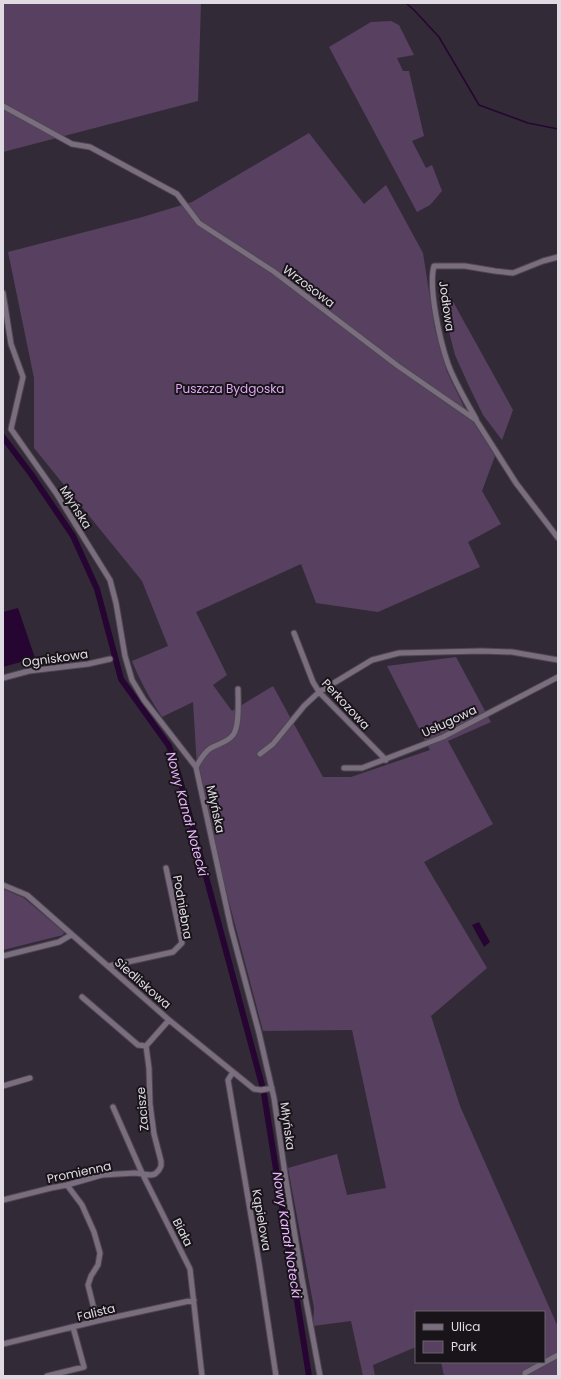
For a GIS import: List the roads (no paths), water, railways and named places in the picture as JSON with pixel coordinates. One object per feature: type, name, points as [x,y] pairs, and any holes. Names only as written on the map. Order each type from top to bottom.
[{"type":"street","name":"Wrzosowa","points":[[3,106],[72,144],[90,147],[176,194],[199,223],[273,271],[398,366],[476,420],[516,483],[558,538]]},
{"type":"street","name":"Jodłowa","points":[[476,420],[448,364],[436,315],[432,274],[434,266],[465,266],[513,273],[543,261],[558,257]]},
{"type":"street","name":"Młyńska","points":[[3,293],[11,344],[23,377],[11,430],[56,493],[110,580],[116,603],[125,656],[132,680],[144,700],[196,767],[231,928],[260,1034],[272,1088],[302,1279],[320,1376]]},
{"type":"street","name":"Perkozowa","points":[[294,633],[313,682],[319,692],[386,760]]},
{"type":"street","points":[[260,754],[273,744],[304,706],[319,692],[372,660],[399,653],[482,651],[512,652],[558,660]]},
{"type":"street","name":"Ogniskowa","points":[[3,678],[29,671],[88,664],[110,659]]},
{"type":"street","name":"Usługowa","points":[[344,768],[362,768],[443,737],[558,677]]},
{"type":"street","points":[[196,767],[202,756],[210,748],[229,739],[233,735],[237,724],[238,689]]},
{"type":"street","name":"Podniebna","points":[[109,966],[173,952],[182,943],[166,868]]},
{"type":"street","name":"Siedliskowa","points":[[3,885],[27,895],[169,1020],[254,1089],[261,1090],[272,1088]]},
{"type":"street","points":[[3,956],[59,942],[71,935]]},
{"type":"street","points":[[82,997],[138,1045],[146,1046],[169,1020]]},
{"type":"street","name":"Zacisze","points":[[146,1046],[150,1068],[150,1104],[154,1134],[161,1161],[159,1170]]},
{"type":"street","name":"Kąpielowa","points":[[233,1072],[228,1080],[258,1256],[276,1375]]},
{"type":"street","points":[[3,1086],[30,1078]]},
{"type":"street","name":"Biała","points":[[113,1107],[142,1173],[190,1268],[202,1376]]},
{"type":"street","name":"Promienna","points":[[3,1200],[102,1175],[142,1173],[150,1175],[155,1174],[159,1170]]},
{"type":"street","points":[[67,1185],[82,1205],[94,1232],[100,1253],[98,1265],[91,1276],[88,1285],[97,1321]]},
{"type":"street","name":"Falista","points":[[3,1344],[97,1321],[194,1300]]},
{"type":"street","points":[[47,1376],[84,1367],[73,1328]]},
{"type":"street","points":[[545,1362],[558,1355]]},
{"type":"street","points":[[526,1376],[525,1373],[543,1363]]},
{"type":"waterway","points":[[406,3],[439,37],[479,105],[528,123],[558,129]]},
{"type":"waterway","name":"Nowy Kanał Notecki","points":[[3,437],[31,474],[73,536],[97,589],[121,679],[169,746],[179,776],[262,1085]]},
{"type":"waterway","name":"Nowy Kanał Notecki","points":[[264,1094],[309,1376]]},
{"type":"park label","name":"Puszcza Bydgoska","points":[[230,388]]}]
